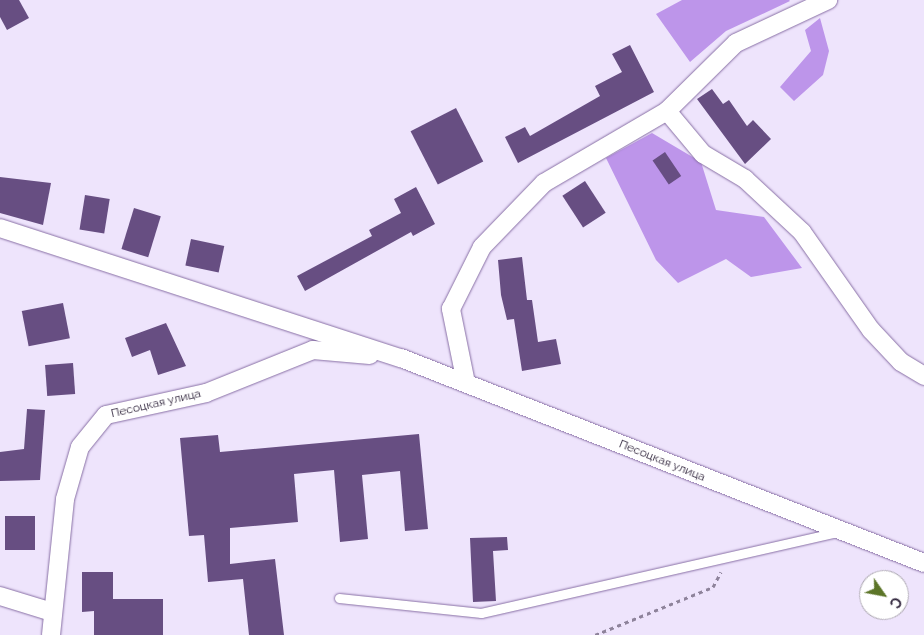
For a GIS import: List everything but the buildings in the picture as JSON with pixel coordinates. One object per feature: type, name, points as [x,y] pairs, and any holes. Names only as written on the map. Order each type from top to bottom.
[{"type":"street","points":[[466,383],[452,309],[482,247],[544,183],[667,111],[736,43],[828,0]]},
{"type":"street","points":[[667,111],[703,154],[745,179],[802,232],[871,330],[901,362],[924,376]]},
{"type":"street","name":"Песоцкая улица","points":[[0,228],[401,358],[924,563]]},
{"type":"street","name":"Песоцкая улица","points":[[51,635],[65,499],[80,447],[106,415],[206,393],[313,350],[401,358]]},
{"type":"street","points":[[23,603],[55,586]]},
{"type":"street","points":[[0,596],[52,612]]},
{"type":"lane","points":[[339,598],[481,613],[839,531]]},
{"type":"path","points":[[595,635],[713,587]]},
{"type":"shaded area","points":[[682,0],[790,1],[726,31],[690,62],[656,14]]},
{"type":"shaded area","points":[[820,18],[829,51],[823,75],[794,101],[780,87],[811,51],[805,30]]},
{"type":"shaded area","points":[[652,133],[701,162],[716,210],[764,217],[802,268],[751,277],[726,259],[678,283],[656,260],[606,158]]}]
